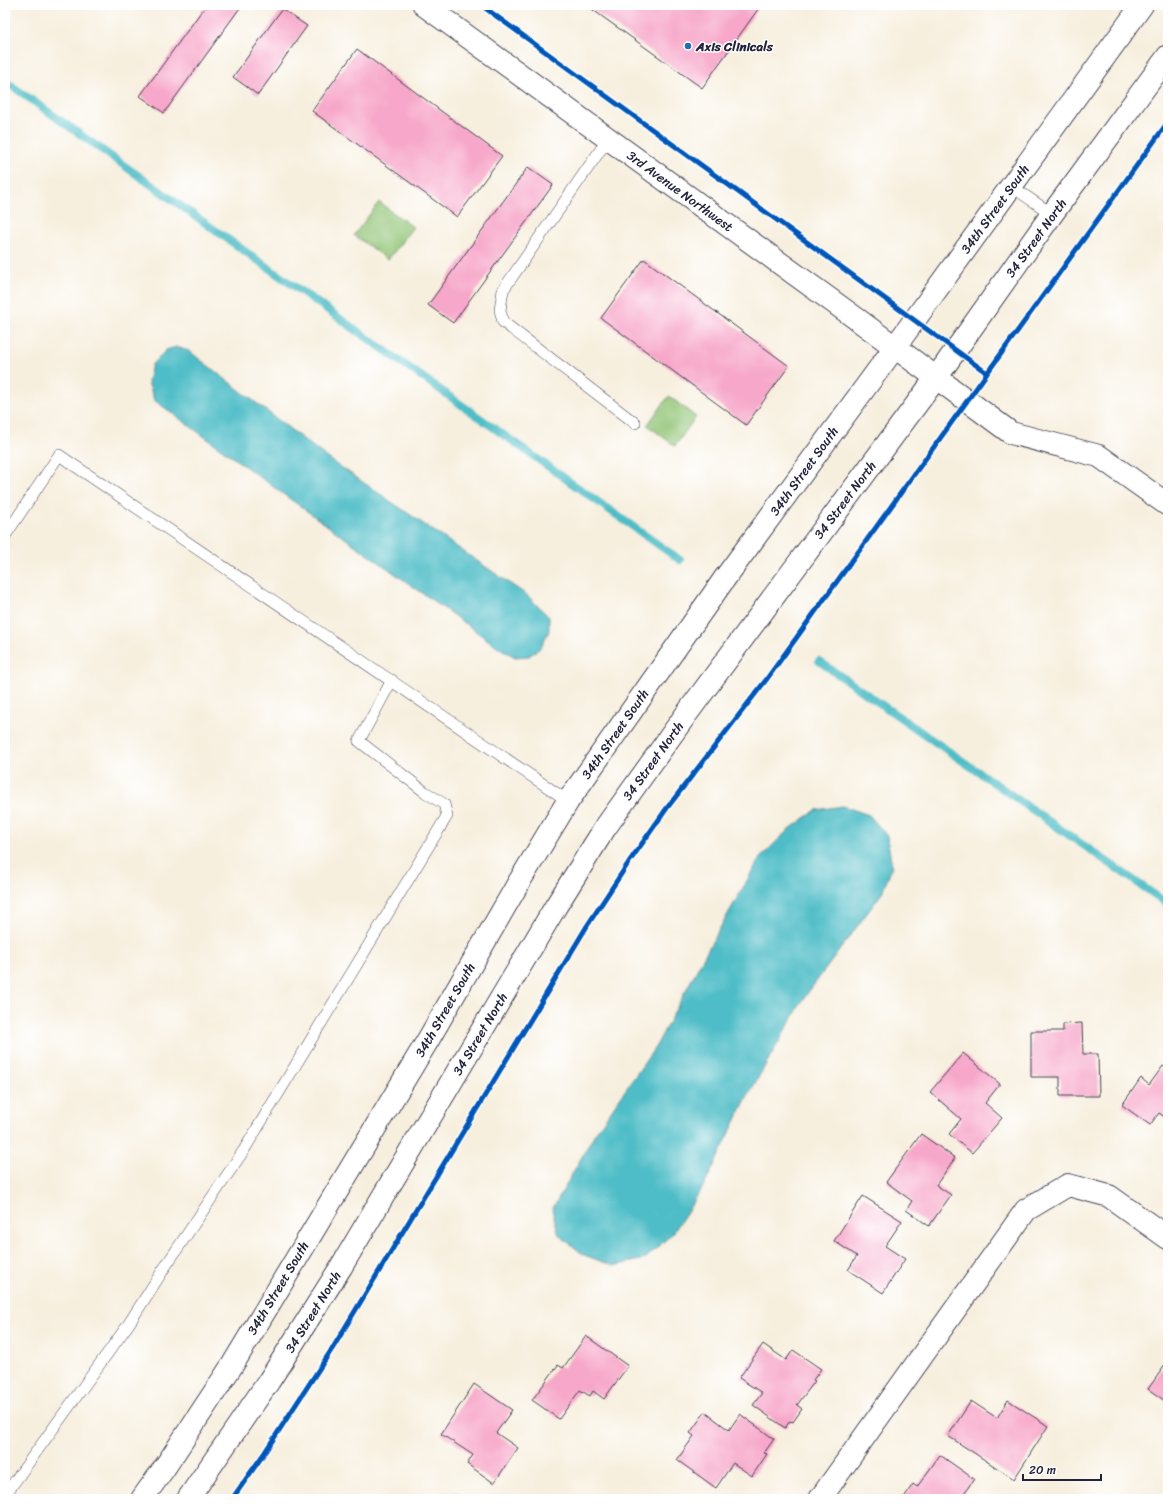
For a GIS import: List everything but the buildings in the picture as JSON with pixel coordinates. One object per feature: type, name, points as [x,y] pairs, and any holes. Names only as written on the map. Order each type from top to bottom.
[{"type":"main road","name":"3rd Avenue Northwest","points":[[424,5],[1011,433],[1099,456],[1168,505]]},
{"type":"main road","name":"34th Street South","points":[[142,1499],[233,1364],[428,1040],[519,882],[568,801],[725,578],[895,347],[1142,5]]},
{"type":"main road","name":"34 Street North","points":[[188,1499],[269,1381],[341,1268],[556,906],[605,828],[690,709],[936,378],[1052,214],[1168,56]]},
{"type":"main road","points":[[820,1499],[1026,1210],[1068,1185],[1109,1196],[1168,1238]]},
{"type":"lane","points":[[608,139],[503,290],[500,310],[503,322],[635,423]]},
{"type":"lane","points":[[1011,186],[1052,214]]},
{"type":"lane","points":[[5,536],[59,455],[568,801]]},
{"type":"lane","points":[[5,1496],[128,1325],[165,1267],[244,1150],[446,816],[444,804],[425,792],[359,741],[392,680]]},
{"type":"green space","points":[[379,202],[413,227],[388,260],[354,235]]},
{"type":"green space","points":[[669,396],[696,417],[675,446],[647,425]]},
{"type":"water","points":[[176,347],[189,351],[325,456],[528,596],[549,617],[549,631],[540,648],[529,656],[515,657],[498,647],[154,400],[148,382],[152,364],[166,350]]},
{"type":"water","points":[[843,806],[869,815],[887,836],[892,867],[882,893],[804,998],[746,1099],[705,1184],[673,1233],[645,1259],[614,1266],[584,1255],[559,1235],[552,1210],[594,1135],[656,1046],[708,949],[760,858],[787,831],[816,810]]},
{"type":"waterway","points":[[5,81],[680,560]]},
{"type":"waterway","points":[[819,661],[1168,904]]},
{"type":"cycle path","points":[[481,5],[987,373]]},
{"type":"cycle path","points":[[232,1499],[263,1455],[334,1346],[587,926],[629,862],[667,808],[766,680],[1168,122]]},
{"type":"place","name":"Axis Clinicals","points":[[688,46]]}]
